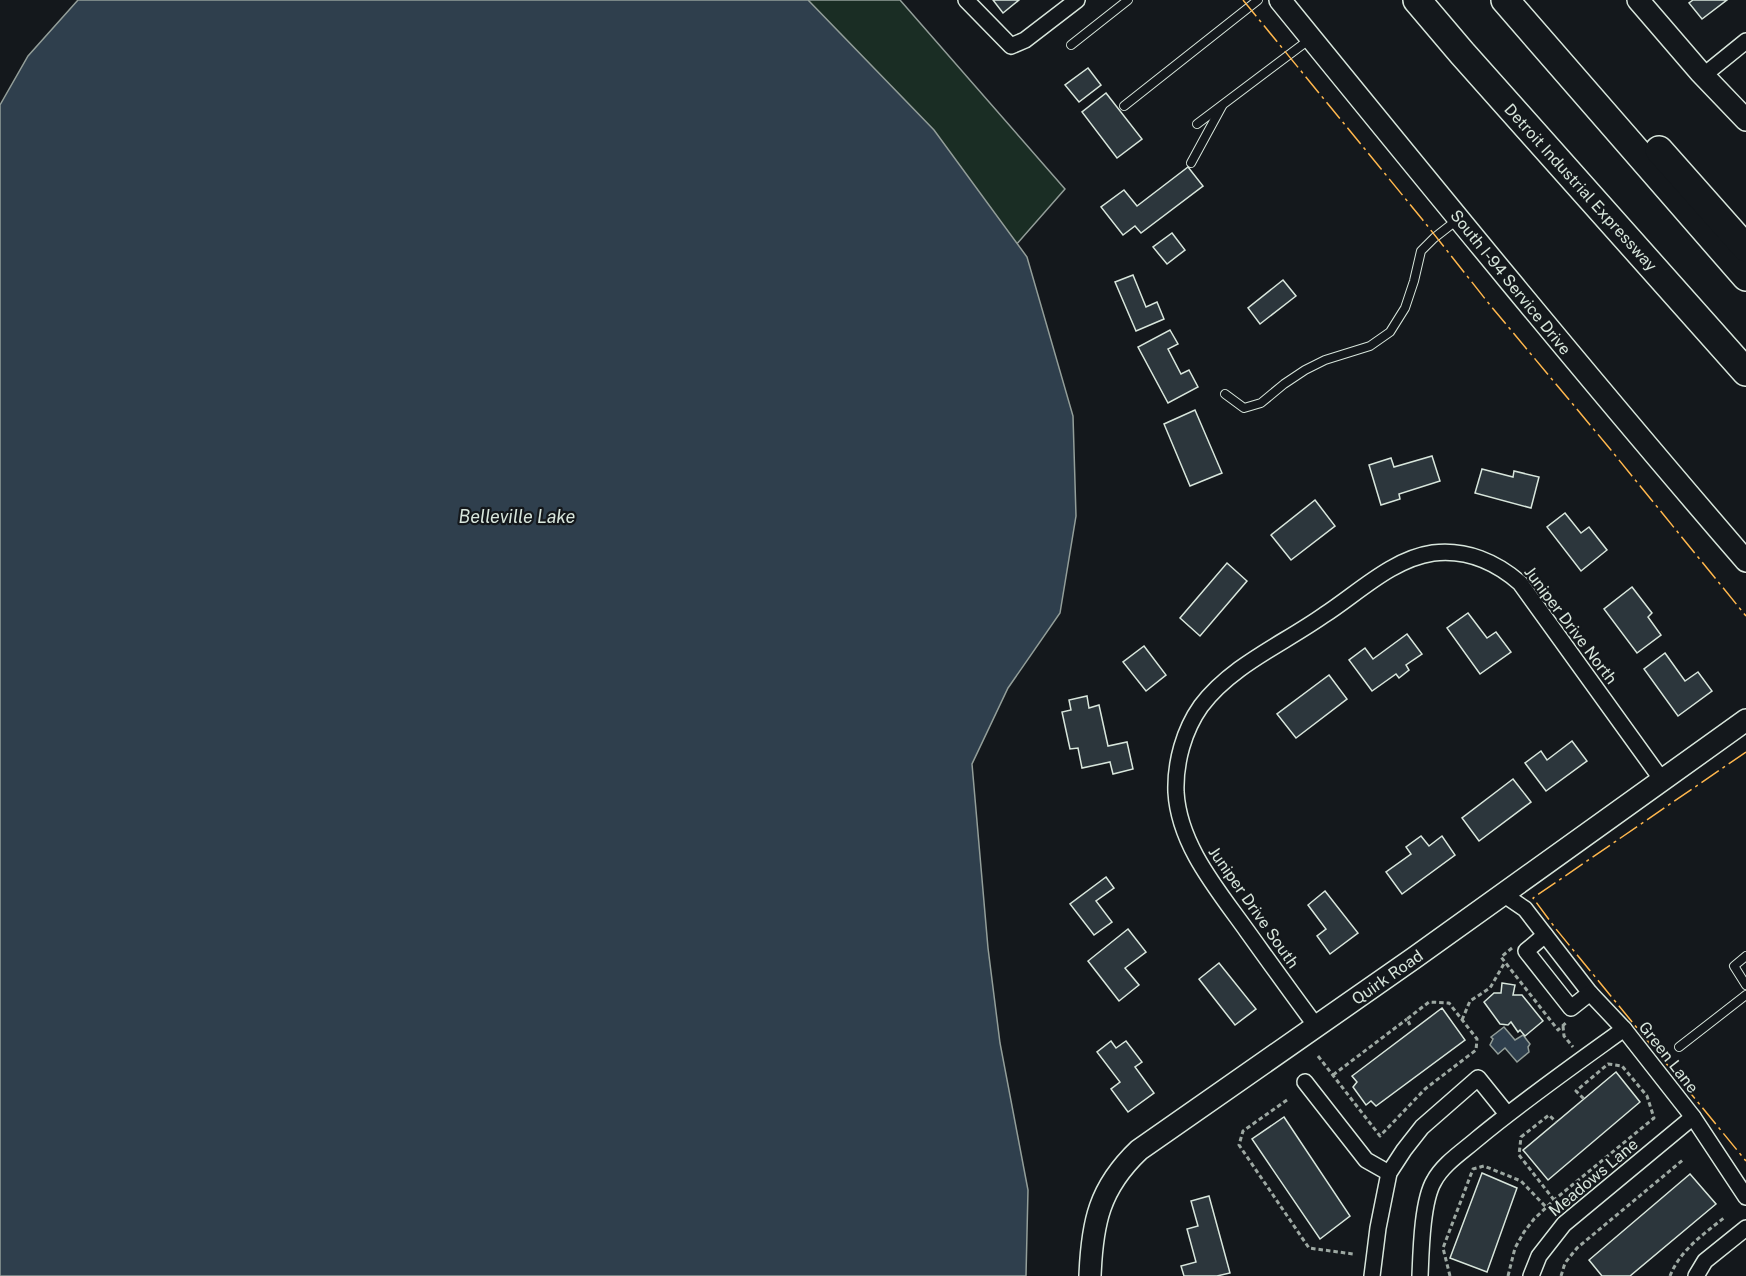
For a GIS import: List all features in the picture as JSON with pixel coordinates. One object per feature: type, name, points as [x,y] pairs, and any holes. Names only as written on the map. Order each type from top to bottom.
[{"type":"highway","name":"Detroit Industrial Expressway","points":[[1417,0],[1746,372]]},
{"type":"highway","points":[[1504,0],[1746,277]]},
{"type":"highway","points":[[1528,0],[1746,248]]},
{"type":"street","points":[[966,0],[1011,46],[1025,40],[1077,0]]},
{"type":"street","name":"South I-94 Service Drive","points":[[1280,0],[1458,219],[1746,561]]},
{"type":"street","points":[[1638,0],[1746,120]]},
{"type":"street","points":[[1704,75],[1746,41]]},
{"type":"street","name":"Juniper Drive North","points":[[1323,616],[1389,570],[1418,556],[1457,553],[1488,561],[1500,567],[1520,583],[1662,780]]},
{"type":"street","name":"Juniper Drive South","points":[[1316,1026],[1208,876],[1184,832],[1176,791],[1180,750],[1200,709],[1212,693],[1248,663],[1323,616]]},
{"type":"street","name":"Quirk Road","points":[[1090,1276],[1095,1222],[1101,1202],[1115,1177],[1139,1150],[1746,720]]},
{"type":"street","name":"Green Lane","points":[[1503,894],[1525,909],[1590,993],[1624,1029],[1693,1117],[1746,1197]]},
{"type":"street","points":[[1545,935],[1526,951],[1571,1008],[1590,993]]},
{"type":"street","points":[[1420,1276],[1424,1222],[1434,1181],[1449,1163],[1507,1114],[1624,1029]]},
{"type":"street","points":[[1372,1276],[1378,1228],[1389,1173],[1422,1127],[1478,1078],[1507,1114]]},
{"type":"street","points":[[1305,1082],[1366,1160],[1389,1173]]},
{"type":"street","name":"Meadows Lane","points":[[1531,1276],[1539,1256],[1564,1224],[1693,1117]]},
{"type":"street","points":[[1696,1276],[1705,1261],[1746,1228]]},
{"type":"lane","points":[[1071,45],[1128,0]]},
{"type":"lane","points":[[1124,106],[1258,0]]},
{"type":"lane","points":[[1197,124],[1311,38]]},
{"type":"lane","points":[[1191,163],[1225,102]]},
{"type":"lane","points":[[1225,394],[1244,408],[1261,403],[1305,370],[1325,360],[1370,346],[1390,332],[1405,308],[1421,251],[1458,219]]},
{"type":"lane","points":[[1746,956],[1734,966],[1746,985]]},
{"type":"lane","points":[[1679,1047],[1746,995]]},
{"type":"path","points":[[1517,945],[1501,957],[1558,1030],[1573,1017]]},
{"type":"path","points":[[1462,1020],[1470,1000],[1490,988],[1505,962]]},
{"type":"path","points":[[1318,1056],[1380,1136],[1425,1089],[1476,1050],[1477,1039],[1449,1003],[1429,1002],[1333,1075]]},
{"type":"path","points":[[1407,1019],[1410,1025]]},
{"type":"path","points":[[1563,1026],[1564,1036],[1573,1047]]},
{"type":"path","points":[[1508,1276],[1515,1248],[1524,1232],[1546,1207],[1654,1118],[1647,1096],[1622,1066],[1608,1064],[1576,1091],[1584,1099]]},
{"type":"path","points":[[1287,1100],[1243,1131],[1239,1145],[1309,1248],[1353,1254]]},
{"type":"path","points":[[1554,1200],[1519,1155],[1521,1137],[1550,1115],[1556,1122]]},
{"type":"path","points":[[1562,1276],[1565,1263],[1577,1248],[1684,1159]]},
{"type":"path","points":[[1450,1276],[1443,1248],[1473,1170],[1484,1166],[1521,1181],[1546,1207]]},
{"type":"path","points":[[1670,1276],[1694,1242],[1725,1217]]},
{"type":"green space","points":[[699,0],[900,0],[1065,189],[957,312]]},
{"type":"water","name":"Belleville Lake","points":[[78,0],[808,0],[934,130],[1027,257],[1073,416],[1076,516],[1060,613],[1008,688],[972,764],[988,948],[1000,1043],[1028,1190],[1026,1276],[0,1276],[0,105],[28,56]]},
{"type":"water","points":[[1504,1027],[1515,1040],[1523,1035],[1530,1044],[1529,1052],[1517,1062],[1505,1048],[1498,1054],[1490,1045],[1493,1039],[1491,1037]]},
{"type":"building","points":[[993,0],[1019,0],[1003,13]]},
{"type":"building","points":[[1693,0],[1727,0],[1702,19],[1689,3]]},
{"type":"building","points":[[1088,68],[1101,85],[1079,102],[1065,85]]},
{"type":"building","points":[[1106,93],[1142,139],[1117,158],[1082,112]]},
{"type":"building","points":[[1188,167],[1203,186],[1141,233],[1135,226],[1123,235],[1101,207],[1124,190],[1137,206]]},
{"type":"building","points":[[1172,233],[1185,250],[1167,264],[1153,247]]},
{"type":"building","points":[[1133,275],[1146,307],[1157,302],[1164,319],[1136,331],[1115,282]]},
{"type":"building","points":[[1283,280],[1296,296],[1260,324],[1248,308]]},
{"type":"building","points":[[1170,330],[1178,344],[1168,349],[1181,374],[1189,370],[1198,387],[1168,403],[1138,347]]},
{"type":"building","points":[[1195,410],[1222,473],[1190,486],[1164,424]]},
{"type":"building","points":[[1432,456],[1440,481],[1399,494],[1400,499],[1381,505],[1369,465],[1391,458],[1394,467]]},
{"type":"building","points":[[1482,469],[1513,477],[1514,471],[1539,477],[1531,508],[1475,493]]},
{"type":"building","points":[[1315,500],[1335,526],[1291,560],[1271,535]]},
{"type":"building","points":[[1565,513],[1581,533],[1589,527],[1607,550],[1581,571],[1547,527]]},
{"type":"building","points":[[1227,563],[1247,581],[1200,636],[1180,618]]},
{"type":"building","points":[[1632,587],[1652,613],[1648,617],[1661,635],[1637,653],[1604,609]]},
{"type":"building","points":[[1468,613],[1487,638],[1496,632],[1511,652],[1480,674],[1447,628]]},
{"type":"building","points":[[1407,634],[1422,654],[1406,665],[1409,670],[1399,678],[1396,674],[1372,691],[1349,660],[1365,648],[1373,659]]},
{"type":"building","points":[[1144,646],[1166,675],[1146,691],[1123,662]]},
{"type":"building","points":[[1665,653],[1685,681],[1698,672],[1712,691],[1678,716],[1644,669]]},
{"type":"building","points":[[1329,675],[1347,699],[1296,738],[1277,714]]},
{"type":"building","points":[[1087,696],[1089,708],[1099,705],[1108,746],[1127,742],[1133,769],[1113,774],[1110,762],[1082,768],[1078,748],[1070,749],[1062,712],[1071,710],[1069,700]]},
{"type":"building","points":[[1572,741],[1587,761],[1546,791],[1525,763],[1541,751],[1547,760]]},
{"type":"building","points":[[1513,779],[1531,802],[1479,841],[1462,818]]},
{"type":"building","points":[[1421,836],[1429,846],[1442,836],[1455,855],[1402,894],[1386,872],[1411,854],[1406,847]]},
{"type":"building","points":[[1106,877],[1114,888],[1096,901],[1112,922],[1094,935],[1070,904]]},
{"type":"building","points":[[1325,891],[1358,933],[1330,954],[1317,936],[1326,929],[1308,905]]},
{"type":"building","points":[[1128,929],[1146,952],[1125,968],[1139,985],[1119,1001],[1088,961]]},
{"type":"building","points":[[1219,963],[1256,1009],[1235,1025],[1199,979]]},
{"type":"building","points":[[1502,983],[1515,985],[1513,995],[1522,995],[1543,1021],[1525,1036],[1520,1030],[1518,1032],[1511,1022],[1508,1025],[1500,1024],[1484,1002],[1494,993],[1501,993]]},
{"type":"building","points":[[1442,1008],[1465,1040],[1376,1106],[1371,1101],[1366,1105],[1353,1087],[1357,1082],[1352,1076]]},
{"type":"building","points":[[1111,1041],[1116,1048],[1126,1041],[1142,1062],[1135,1067],[1154,1093],[1128,1112],[1111,1089],[1120,1082],[1097,1052]]},
{"type":"building","points":[[1616,1072],[1640,1102],[1548,1180],[1523,1150]]},
{"type":"building","points":[[1284,1117],[1350,1216],[1320,1239],[1252,1139]]},
{"type":"building","points":[[1482,1173],[1517,1188],[1487,1272],[1450,1258]]},
{"type":"building","points":[[1690,1174],[1716,1204],[1630,1276],[1602,1276],[1589,1260]]},
{"type":"building","points":[[1209,1196],[1230,1273],[1217,1276],[1184,1276],[1181,1266],[1196,1262],[1187,1229],[1198,1226],[1191,1201]]},
{"type":"power","points":[[1243,0],[1746,616]]},
{"type":"power","points":[[1746,752],[1533,898],[1746,1161]]}]
